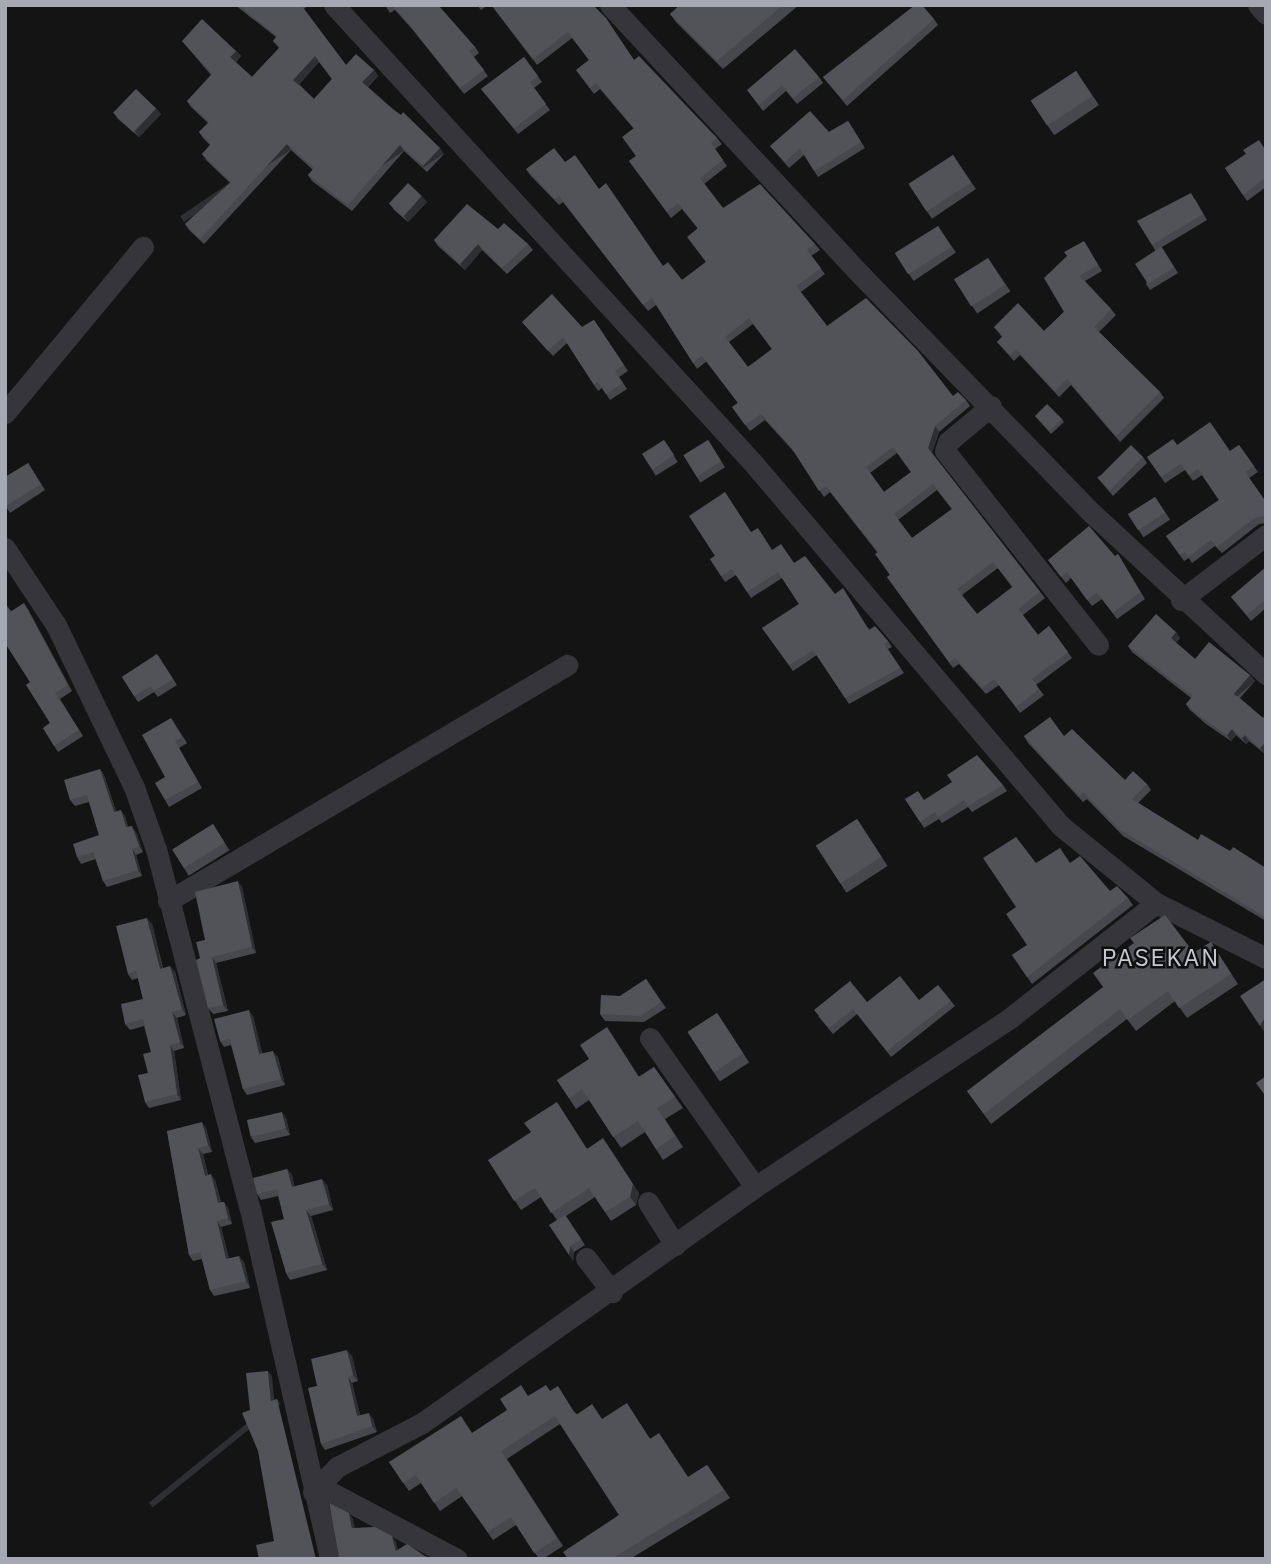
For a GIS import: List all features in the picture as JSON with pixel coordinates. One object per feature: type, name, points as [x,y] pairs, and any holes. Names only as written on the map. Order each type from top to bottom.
[{"type":"street","points":[[334,5],[754,464],[1061,826],[1156,903],[1266,958]]},
{"type":"street","points":[[610,5],[861,275],[990,407],[1181,600],[1266,674]]},
{"type":"street","points":[[1258,5],[1266,14]]},
{"type":"street","points":[[5,413],[143,247]]},
{"type":"street","points":[[990,407],[948,442],[945,451],[1098,645]]},
{"type":"street","points":[[1181,600],[1266,535]]},
{"type":"street","points":[[5,548],[55,625],[134,787],[168,901],[250,1209],[330,1559]]},
{"type":"street","points":[[168,901],[567,665]]},
{"type":"street","points":[[316,1489],[337,1466],[415,1428],[612,1292],[755,1187],[1010,1018],[1156,903]]},
{"type":"street","points":[[650,1038],[755,1187]]},
{"type":"street","points":[[648,1202],[675,1245]]},
{"type":"street","points":[[586,1258],[612,1292]]},
{"type":"street","points":[[316,1489],[457,1559]]},
{"type":"building","points":[[238,5],[301,5],[346,65],[356,54],[374,70],[362,82],[387,105],[401,115],[403,112],[440,148],[423,166],[400,145],[348,205],[308,175],[314,168],[287,144],[200,239],[185,224],[231,182],[202,154],[211,144],[199,132],[209,122],[187,101],[212,74],[182,41],[202,19],[236,51],[230,57],[252,77],[280,47],[273,41],[277,36]],"holes":[[[315,56],[332,79],[314,99],[293,80]]]},
{"type":"building","points":[[392,5],[438,5],[475,47],[469,51],[484,70],[460,88]]},
{"type":"building","points":[[492,5],[593,5],[606,18],[634,60],[639,56],[717,138],[711,143],[723,160],[700,178],[723,208],[760,184],[815,244],[807,250],[821,268],[796,286],[827,326],[866,298],[918,351],[953,396],[958,392],[966,400],[935,426],[928,448],[1040,592],[1018,609],[1038,635],[1049,626],[1068,652],[1032,679],[1039,689],[1016,707],[994,679],[982,688],[955,658],[949,662],[887,577],[890,575],[875,554],[878,552],[826,486],[819,491],[791,447],[761,414],[745,425],[732,407],[738,403],[702,356],[693,363],[652,298],[643,305],[559,196],[555,199],[526,169],[554,148],[565,162],[575,155],[599,189],[606,183],[663,266],[668,262],[682,280],[706,262],[687,237],[698,228],[678,203],[667,212],[629,161],[636,156],[622,137],[634,128],[596,83],[590,88],[576,70],[589,60],[568,32],[533,59]],"holes":[[[749,318],[772,349],[748,367],[725,337]],[[893,447],[911,472],[884,492],[866,467]],[[933,484],[952,509],[912,538],[894,514]],[[993,562],[1013,587],[977,614],[957,589]]]},
{"type":"building","points":[[680,5],[783,5],[717,61],[670,14]]},
{"type":"building","points":[[915,5],[922,5],[934,19],[843,100],[823,77]]},
{"type":"building","points":[[795,49],[819,77],[793,98],[782,85],[759,105],[747,90]]},
{"type":"building","points":[[524,57],[538,76],[530,82],[546,104],[514,128],[481,89]]},
{"type":"building","points":[[1076,71],[1092,96],[1047,126],[1031,100]]},
{"type":"building","points":[[136,89],[156,108],[133,132],[113,113]]},
{"type":"building","points":[[810,111],[829,132],[848,121],[861,142],[814,171],[800,148],[785,162],[770,146]]},
{"type":"building","points":[[1259,140],[1266,151],[1266,177],[1243,195],[1225,168],[1246,154],[1243,150]]},
{"type":"building","points":[[953,155],[971,183],[927,212],[909,184]]},
{"type":"building","points":[[408,183],[422,196],[403,216],[389,203]]},
{"type":"building","points":[[1191,193],[1203,214],[1152,245],[1137,221]]},
{"type":"building","points":[[467,204],[498,229],[504,223],[528,244],[502,268],[478,244],[460,264],[434,240]]},
{"type":"building","points":[[938,226],[951,247],[908,274],[895,253]]},
{"type":"building","points":[[1084,241],[1098,265],[1079,276],[1111,309],[1094,327],[1160,392],[1116,436],[1067,379],[1055,391],[1016,349],[1010,355],[997,342],[1003,336],[994,327],[1018,303],[1044,331],[1064,312],[1044,278],[1067,256],[1064,252]]},
{"type":"building","points":[[1161,247],[1174,267],[1148,284],[1135,264]]},
{"type":"building","points":[[988,258],[1005,285],[971,306],[954,279]]},
{"type":"building","points":[[552,294],[582,327],[594,320],[624,365],[615,371],[623,383],[606,394],[598,382],[594,385],[563,337],[548,351],[522,322]]},
{"type":"building","points":[[1047,404],[1062,419],[1050,431],[1035,416]]},
{"type":"building","points":[[1210,422],[1230,451],[1239,445],[1254,466],[1245,472],[1266,502],[1266,516],[1254,518],[1217,547],[1211,540],[1188,557],[1185,552],[1180,555],[1166,536],[1219,500],[1198,469],[1189,475],[1181,464],[1161,477],[1147,457],[1173,439],[1177,445]]},
{"type":"building","points":[[664,440],[674,455],[653,469],[642,455]]},
{"type":"building","points":[[708,440],[721,461],[697,477],[683,455]]},
{"type":"building","points":[[1131,445],[1143,457],[1110,490],[1098,478]]},
{"type":"building","points":[[28,463],[41,484],[6,506],[5,477]]},
{"type":"building","points":[[725,492],[751,532],[758,528],[772,550],[781,544],[794,563],[805,556],[835,594],[843,588],[869,630],[875,626],[888,641],[884,644],[900,668],[845,698],[813,650],[789,665],[762,628],[799,604],[778,572],[747,592],[732,569],[721,576],[710,559],[715,556],[689,516]]},
{"type":"building","points":[[1155,497],[1165,513],[1138,530],[1128,514]]},
{"type":"building","points":[[1089,526],[1115,556],[1118,554],[1140,592],[1113,613],[1097,593],[1087,600],[1067,572],[1061,577],[1048,560]]},
{"type":"building","points":[[1266,567],[1266,599],[1247,615],[1231,597]]},
{"type":"building","points":[[5,603],[10,612],[24,603],[68,685],[55,693],[79,730],[54,746],[43,728],[50,723],[26,685],[30,682],[5,643]]},
{"type":"building","points":[[1156,614],[1176,632],[1171,638],[1195,659],[1209,642],[1250,675],[1234,694],[1263,718],[1266,714],[1266,742],[1260,748],[1245,735],[1242,738],[1232,729],[1227,735],[1202,718],[1186,704],[1193,696],[1128,646]]},
{"type":"building","points":[[157,654],[173,679],[154,691],[151,686],[134,696],[122,677]]},
{"type":"building","points":[[1050,717],[1064,736],[1072,729],[1125,780],[1133,771],[1147,784],[1132,799],[1198,840],[1201,834],[1230,851],[1233,847],[1266,868],[1266,917],[1119,829],[1083,792],[1079,796],[1024,736]]},
{"type":"building","points":[[171,718],[182,737],[175,741],[198,782],[165,800],[155,783],[165,777],[142,735]]},
{"type":"building","points":[[977,755],[1003,785],[968,806],[964,800],[938,817],[935,812],[920,822],[905,799],[918,791],[924,800],[952,782],[947,775]]},
{"type":"building","points":[[100,769],[114,812],[121,810],[126,827],[132,826],[139,846],[132,849],[138,870],[103,881],[93,852],[77,857],[73,844],[99,835],[87,795],[70,800],[64,780]]},
{"type":"building","points":[[857,819],[882,857],[840,883],[816,846]]},
{"type":"building","points":[[213,824],[225,843],[184,868],[172,849]]},
{"type":"building","points":[[1016,837],[1036,863],[1060,848],[1070,863],[1080,856],[1110,891],[1117,886],[1128,898],[1027,977],[1012,955],[1027,945],[1006,914],[1016,907],[983,858]]},
{"type":"building","points":[[238,881],[252,947],[212,957],[223,1005],[208,1008],[196,960],[200,958],[196,942],[205,940],[195,892]]},
{"type":"building","points":[[1165,915],[1194,953],[1211,942],[1231,974],[1179,1008],[1168,991],[1128,1020],[1120,1009],[984,1114],[967,1091],[1103,987],[1093,973],[1134,943],[1130,938]]},
{"type":"building","points":[[147,918],[160,969],[170,966],[182,1009],[172,1012],[180,1042],[170,1045],[177,1094],[145,1102],[138,1075],[148,1073],[143,1054],[151,1052],[143,1019],[125,1024],[121,1004],[143,999],[136,971],[128,974],[116,926]]},
{"type":"building","points":[[900,976],[919,1000],[938,985],[951,1001],[887,1051],[853,1009],[829,1028],[814,1010],[850,981],[867,1002]]},
{"type":"building","points":[[646,979],[661,1002],[640,1016],[600,1014],[601,995],[620,996]]},
{"type":"building","points":[[1266,979],[1266,1016],[1260,1026],[1240,996]]},
{"type":"building","points":[[249,1010],[259,1054],[273,1051],[281,1079],[243,1089],[230,1039],[220,1041],[214,1019]]},
{"type":"building","points":[[717,1013],[743,1053],[714,1072],[688,1032]]},
{"type":"building","points":[[607,1027],[639,1077],[654,1067],[675,1097],[657,1108],[675,1136],[656,1149],[638,1121],[613,1137],[582,1089],[569,1098],[557,1080],[589,1059],[580,1045]]},
{"type":"building","points":[[1266,1076],[1266,1097],[1256,1083]]},
{"type":"building","points":[[557,1102],[587,1149],[603,1138],[633,1184],[630,1197],[605,1212],[589,1188],[551,1213],[535,1188],[514,1201],[488,1160],[531,1132],[524,1123]]},
{"type":"building","points":[[282,1112],[286,1129],[251,1137],[247,1120]]},
{"type":"building","points":[[202,1122],[208,1145],[198,1148],[205,1176],[211,1174],[218,1203],[224,1202],[228,1218],[217,1221],[226,1259],[239,1256],[246,1281],[210,1290],[200,1252],[189,1255],[167,1131]]},
{"type":"building","points":[[287,1169],[292,1187],[322,1179],[329,1204],[306,1210],[322,1264],[286,1273],[271,1222],[284,1219],[277,1189],[257,1194],[253,1178]]},
{"type":"building","points":[[565,1215],[581,1239],[570,1246],[569,1255],[549,1225]]},
{"type":"building","points":[[347,1350],[353,1375],[348,1377],[357,1416],[369,1413],[372,1426],[321,1444],[308,1388],[317,1386],[311,1359]]},
{"type":"building","points":[[268,1371],[271,1401],[277,1399],[316,1559],[259,1559],[256,1545],[274,1541],[258,1451],[242,1413],[250,1410],[246,1373]]},
{"type":"building","points":[[521,1385],[528,1396],[546,1385],[550,1391],[558,1386],[576,1415],[592,1404],[602,1419],[627,1403],[650,1439],[659,1433],[688,1477],[707,1465],[724,1490],[611,1559],[568,1559],[563,1552],[619,1515],[555,1416],[501,1451],[557,1538],[534,1553],[511,1517],[488,1532],[456,1488],[434,1503],[416,1475],[403,1483],[389,1462],[461,1416],[472,1433],[507,1410],[500,1399]]},
{"type":"building","points":[[329,1503],[349,1513],[352,1528],[375,1527],[392,1536],[396,1551],[407,1544],[435,1559],[336,1559],[339,1556]]},
{"type":"district","name":"PASEKAN","points":[[1161,958]]}]
